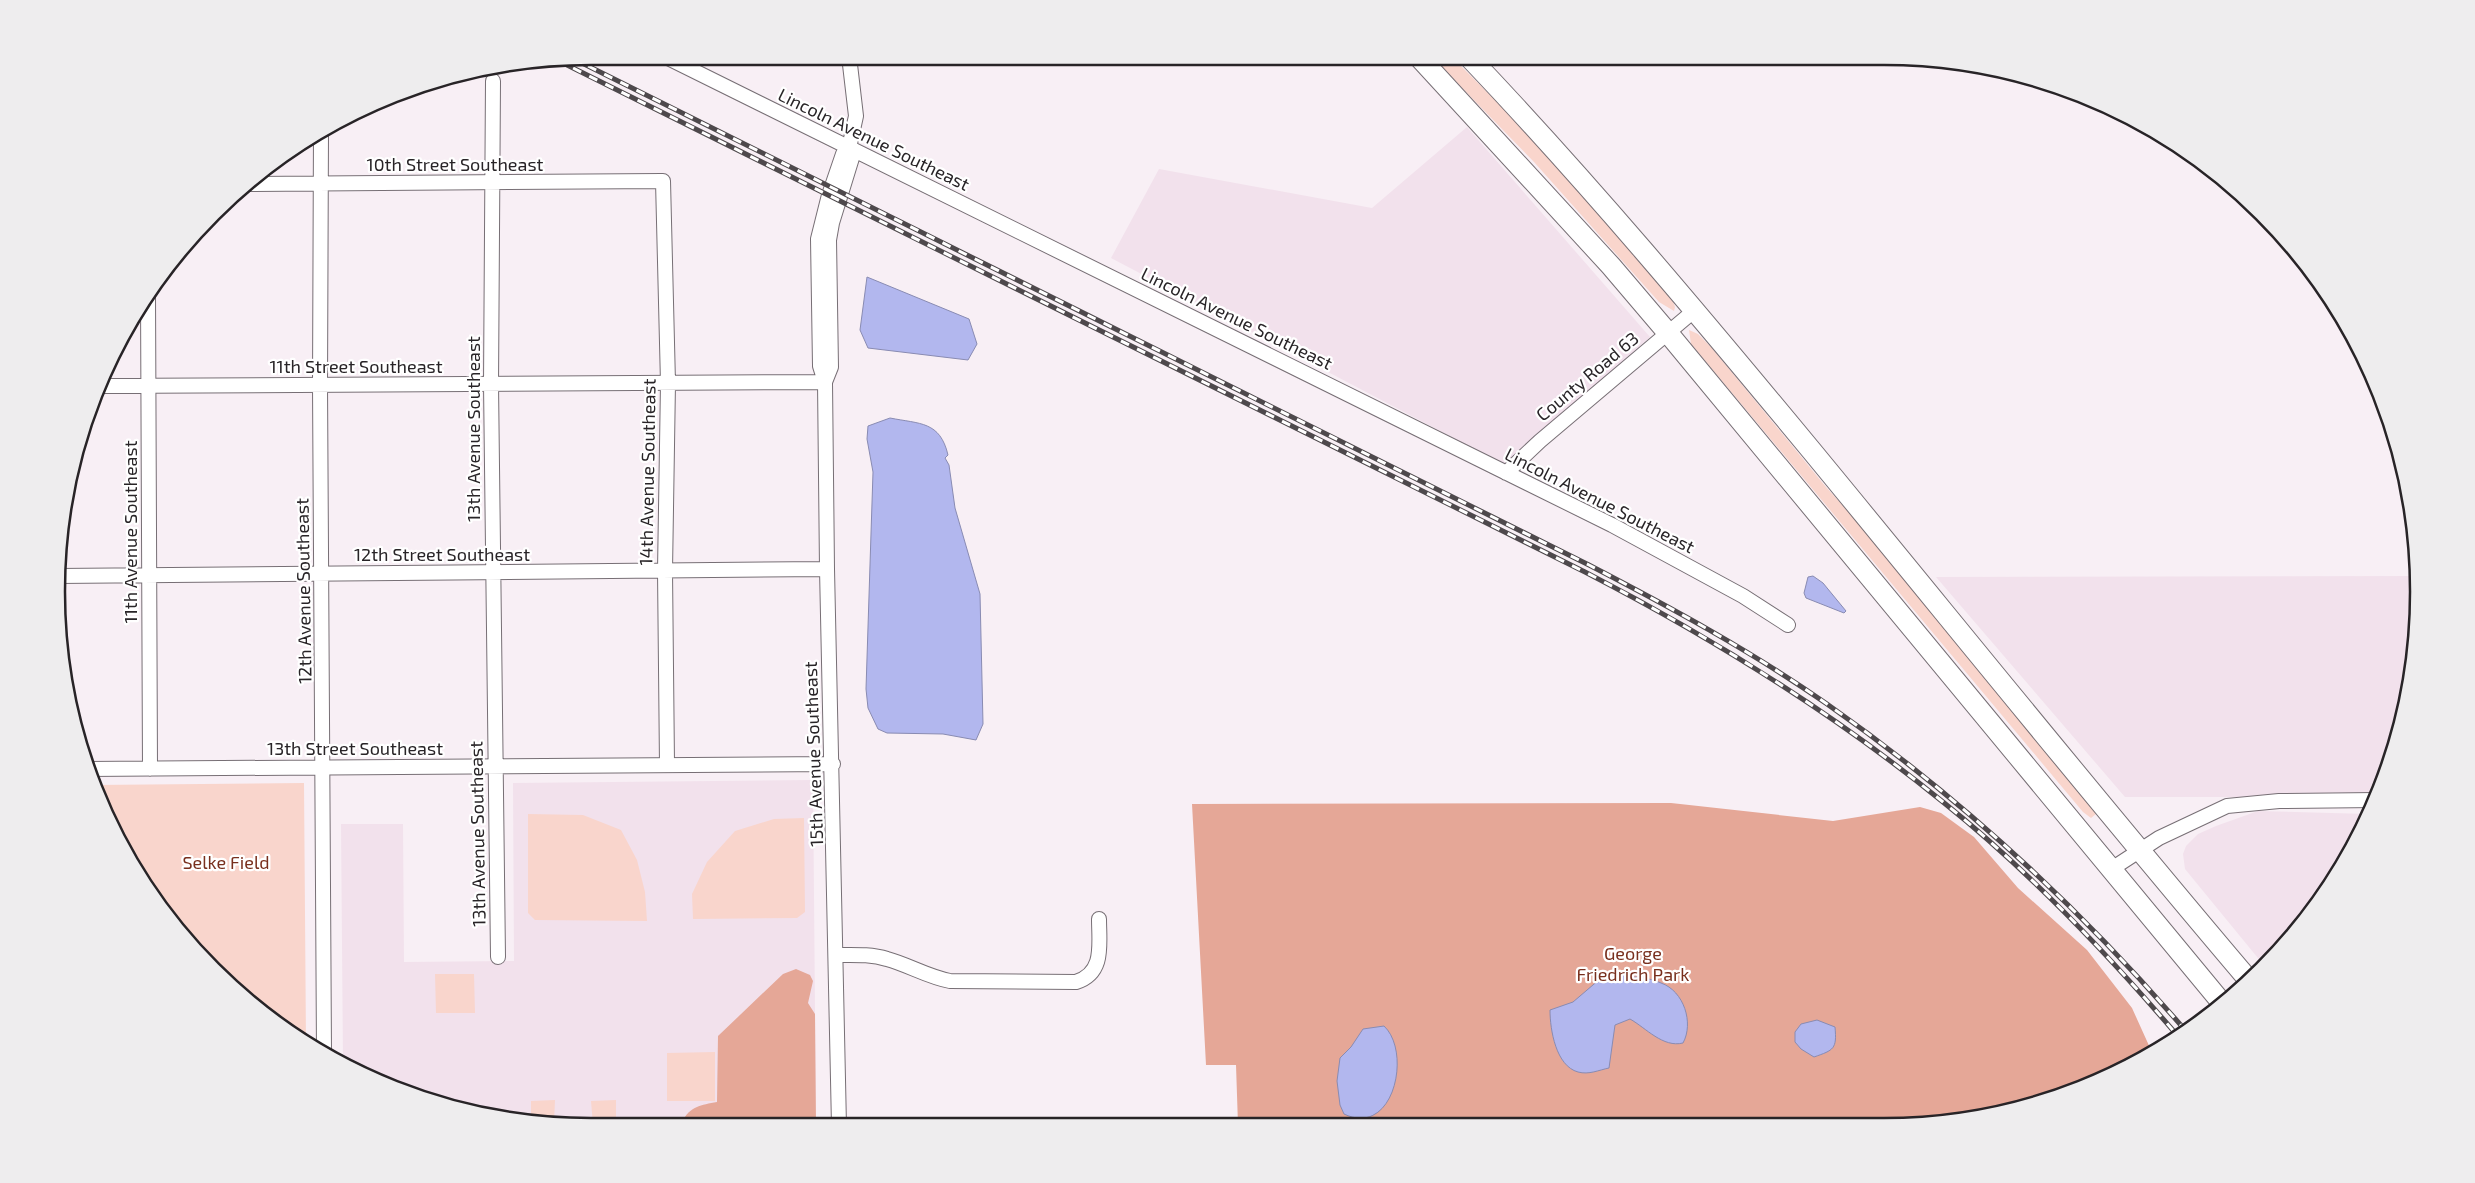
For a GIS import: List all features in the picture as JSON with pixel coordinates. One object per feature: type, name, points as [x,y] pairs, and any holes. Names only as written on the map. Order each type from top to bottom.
[{"type":"highway","points":[[1426,65],[1519,165],[1668,333],[2110,870],[2218,998]]},
{"type":"highway","points":[[1476,65],[1590,189],[1695,310],[2139,851],[2244,975]]},
{"type":"street","name":"Lincoln Avenue Southeast","points":[[682,65],[1651,545],[1743,596],[1788,625]]},
{"type":"street","name":"15th Avenue Southeast","points":[[839,1118],[837,955],[827,569],[825,382],[830,367],[829,240],[832,223],[852,158],[849,148],[856,116],[850,65]]},
{"type":"street","name":"13th Avenue Southeast","points":[[493,81],[492,572],[498,957]]},
{"type":"street","name":"12th Avenue Southeast","points":[[321,140],[320,385],[324,767],[324,1045]]},
{"type":"street","name":"10th Street Southeast","points":[[259,184],[663,182]]},
{"type":"street","name":"14th Avenue Southeast","points":[[663,182],[668,383],[665,571],[667,764]]},
{"type":"street","name":"11th Avenue Southeast","points":[[148,309],[150,769]]},
{"type":"street","name":"County Road 63","points":[[1506,473],[1540,441],[1695,310]]},
{"type":"street","name":"11th Street Southeast","points":[[107,386],[825,382]]},
{"type":"street","name":"12th Street Southeast","points":[[65,576],[827,569]]},
{"type":"street","name":"13th Street Southeast","points":[[96,769],[832,764]]},
{"type":"street","points":[[2110,870],[2159,838],[2227,806],[2279,800],[2367,800]]},
{"type":"street","points":[[837,955],[885,959],[934,978],[950,981],[1076,982],[1092,975],[1098,964],[1099,919]]},
{"type":"shaded area","points":[[1467,127],[1650,337],[1505,465],[1111,258],[1159,169],[1372,208]]},
{"type":"shaded area","points":[[2410,576],[2409,626],[2400,694],[2382,761],[2368,797],[2125,797],[1936,577]]},
{"type":"shaded area","points":[[813,780],[816,1118],[592,1118],[557,1117],[523,1113],[489,1108],[422,1090],[390,1078],[343,1055],[341,824],[403,824],[404,962],[514,961],[513,783]]},
{"type":"shaded area","points":[[2258,811],[2361,814],[2321,884],[2301,912],[2260,960],[2185,869],[2183,854],[2186,846],[2198,834]]},
{"type":"green space","points":[[1440,65],[1460,65],[1534,139],[1672,298],[1675,307],[1674,311],[1659,302],[1534,162]]},
{"type":"green space","points":[[1689,330],[1698,334],[1711,347],[1826,487],[1884,551],[2096,814],[2091,818],[2083,812],[1691,344]]},
{"type":"green space","name":"Selke Field","points":[[304,783],[306,1033],[244,987],[196,939],[154,884],[136,855],[119,824],[102,785]]},
{"type":"green space","name":"George Friedrich Park","points":[[1671,803],[1833,821],[1920,807],[1941,813],[1974,837],[2018,888],[2087,950],[2132,1008],[2149,1046],[2116,1064],[2053,1090],[1986,1108],[1918,1117],[1238,1118],[1236,1065],[1206,1065],[1192,804]]},
{"type":"green space","points":[[528,814],[583,815],[621,830],[637,860],[645,892],[647,921],[535,920],[528,913]]},
{"type":"green space","points":[[804,818],[805,912],[797,918],[693,919],[692,894],[707,862],[735,831],[774,819]]},
{"type":"green space","points":[[796,969],[810,975],[813,981],[808,1003],[815,1014],[816,1118],[684,1118],[692,1109],[717,1102],[718,1036],[783,974]]},
{"type":"green space","points":[[435,974],[474,974],[475,1013],[436,1013]]},
{"type":"green space","points":[[715,1052],[715,1101],[667,1101],[667,1053]]},
{"type":"green space","points":[[555,1100],[554,1117],[531,1114],[531,1101]]},
{"type":"green space","points":[[616,1100],[616,1118],[592,1118],[591,1101]]},
{"type":"water","points":[[867,277],[969,319],[977,344],[968,360],[868,348],[860,330]]},
{"type":"water","points":[[890,418],[919,423],[934,430],[940,436],[948,455],[945,458],[949,465],[955,508],[980,594],[983,724],[976,740],[943,734],[887,733],[878,729],[868,708],[866,689],[873,472],[867,439],[868,426]]},
{"type":"water","points":[[1813,576],[1823,583],[1846,611],[1844,613],[1806,598],[1804,593],[1808,577]]},
{"type":"water","points":[[1607,973],[1654,980],[1669,987],[1676,993],[1685,1008],[1687,1017],[1686,1035],[1683,1043],[1669,1043],[1662,1040],[1630,1019],[1615,1025],[1609,1068],[1586,1073],[1578,1072],[1564,1063],[1553,1037],[1550,1010],[1573,1002]]},
{"type":"water","points":[[1817,1020],[1835,1027],[1835,1044],[1830,1050],[1814,1057],[1801,1049],[1795,1042],[1795,1032],[1801,1024]]},
{"type":"water","points":[[1384,1026],[1392,1038],[1397,1054],[1397,1072],[1393,1089],[1386,1104],[1375,1114],[1361,1118],[1344,1114],[1340,1105],[1337,1081],[1340,1058],[1351,1047],[1363,1029]]},
{"type":"railway","points":[[586,65],[1589,565],[1680,613],[1740,648],[1827,704],[1924,777],[1971,816],[2060,897],[2145,984],[2181,1025]]},
{"type":"railway","points":[[568,66],[1585,572],[1724,650],[1770,678],[1858,737],[1975,828],[2065,913],[2173,1031]]}]
